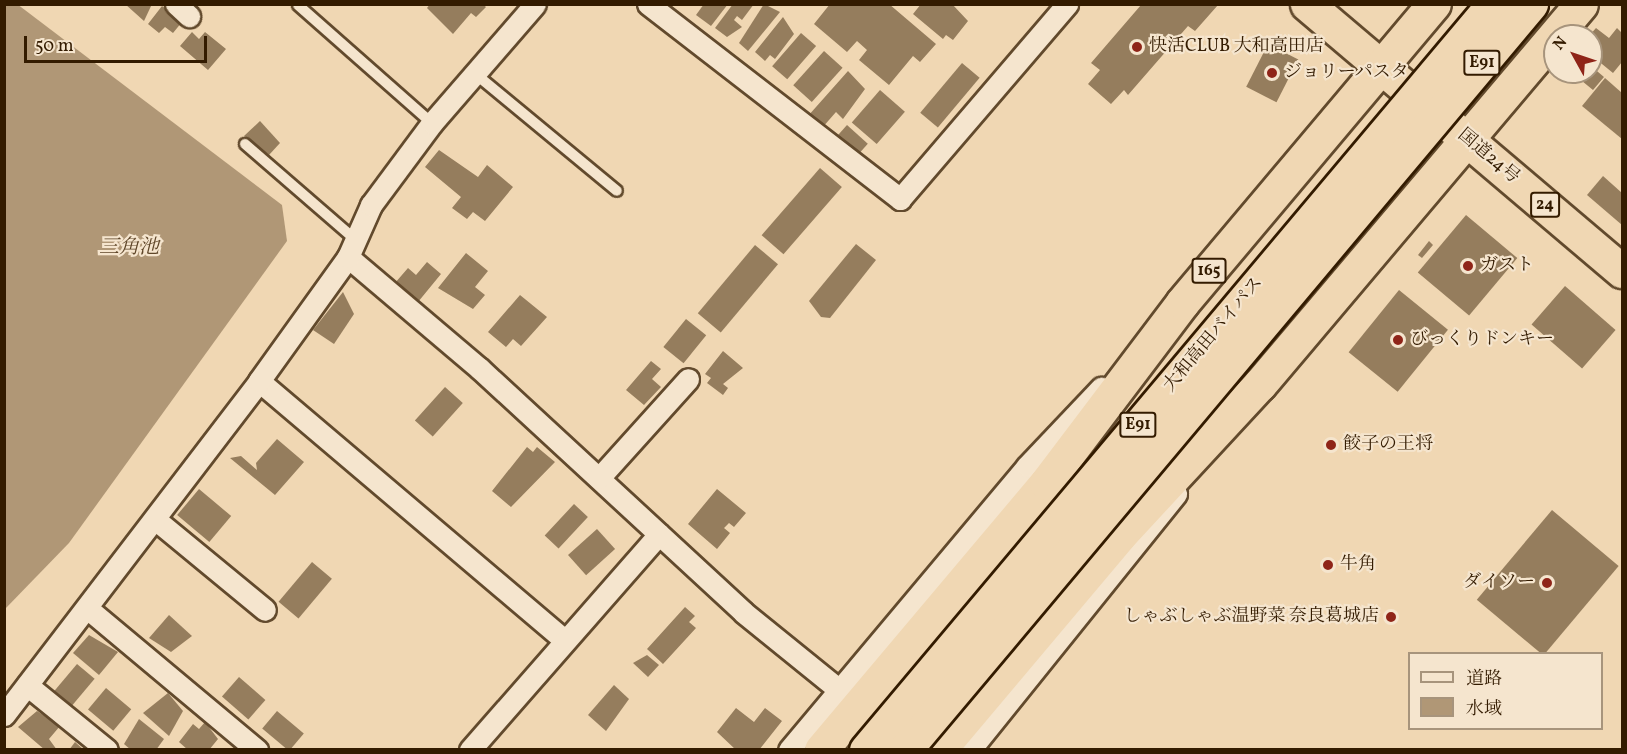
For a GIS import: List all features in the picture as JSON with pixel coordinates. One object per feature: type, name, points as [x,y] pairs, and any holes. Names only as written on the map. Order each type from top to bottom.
[{"type":"highway","name":"国道24号","points":[[1307,4],[1623,271]]},
{"type":"highway","points":[[1381,66],[1434,4]]},
{"type":"highway","name":"大和高田バイパス","points":[[866,750],[1493,4]]},
{"type":"highway","name":"大和高田バイパス","points":[[905,750],[1531,4]]},
{"type":"highway","points":[[939,750],[1120,536],[1260,384],[1581,4]]},
{"type":"highway","name":"165","points":[[821,750],[843,703],[1046,483],[1182,303],[1381,66]]},
{"type":"street","points":[[4,715],[156,520],[259,381],[352,248],[371,205],[432,123],[478,76],[535,4]]},
{"type":"street","points":[[648,4],[900,199],[1067,4]]},
{"type":"street","points":[[352,248],[742,612],[843,703],[789,750]]},
{"type":"street","points":[[599,478],[688,379]]},
{"type":"street","points":[[259,381],[564,640]]},
{"type":"street","points":[[970,750],[1135,549],[1260,384]]},
{"type":"street","points":[[156,520],[265,610]]},
{"type":"street","points":[[470,750],[659,534]]},
{"type":"street","points":[[87,608],[257,750]]},
{"type":"street","points":[[27,685],[107,750]]},
{"type":"lane","points":[[298,5],[432,123]]},
{"type":"lane","points":[[478,76],[617,191]]},
{"type":"lane","points":[[245,144],[352,248]]},
{"type":"water","name":"三角池","points":[[17,4],[282,205],[287,241],[69,543],[5,609],[4,5]]},
{"type":"building","points":[[125,4],[152,4],[144,21]]},
{"type":"building","points":[[430,4],[483,4],[486,7],[476,17],[471,13],[453,34],[427,8]]},
{"type":"building","points":[[704,4],[728,4],[711,26],[696,15]]},
{"type":"building","points":[[733,4],[754,4],[742,20],[737,16],[734,20],[742,27],[727,37],[715,28]]},
{"type":"building","points":[[764,4],[780,12],[748,51],[739,43]]},
{"type":"building","points":[[830,4],[889,4],[936,44],[920,62],[913,56],[889,85],[859,60],[867,50],[857,41],[847,52],[814,24]]},
{"type":"building","points":[[921,4],[952,4],[968,21],[953,40],[946,35],[943,39],[913,14]]},
{"type":"building","name":"快活CLUB 大和高田店","points":[[1141,5],[1218,5],[1195,31],[1188,26],[1128,95],[1124,90],[1111,104],[1088,84],[1100,70],[1091,63]]},
{"type":"building","points":[[162,6],[182,22],[173,33],[165,27],[159,33],[148,24]]},
{"type":"building","points":[[783,17],[794,34],[775,59],[770,55],[765,61],[755,52]]},
{"type":"building","points":[[1617,28],[1622,33],[1622,62],[1613,73],[1603,65],[1603,33],[1609,38]]},
{"type":"building","points":[[192,32],[199,39],[205,32],[226,49],[208,70],[180,46]]},
{"type":"building","points":[[801,33],[816,46],[787,79],[772,66]]},
{"type":"building","name":"ジョリーパスタ","points":[[1268,44],[1298,59],[1277,102],[1246,87]]},
{"type":"building","points":[[824,51],[843,68],[812,102],[793,85]]},
{"type":"building","points":[[962,63],[980,78],[938,128],[920,113]]},
{"type":"building","points":[[848,71],[865,89],[843,119],[836,112],[822,128],[808,116]]},
{"type":"building","points":[[1605,78],[1622,93],[1622,139],[1582,106],[1600,84],[1603,84]]},
{"type":"building","points":[[1586,84],[1598,84],[1593,90]]},
{"type":"building","points":[[880,90],[905,112],[877,144],[852,122]]},
{"type":"building","points":[[260,121],[280,143],[269,155],[244,136]]},
{"type":"building","points":[[847,125],[868,144],[857,156],[836,137]]},
{"type":"building","points":[[439,150],[478,177],[487,165],[513,187],[485,221],[473,212],[467,219],[452,208],[461,197],[425,167]]},
{"type":"building","points":[[820,168],[842,187],[783,254],[762,235]]},
{"type":"building","points":[[1603,176],[1622,193],[1622,225],[1587,195]]},
{"type":"building","name":"ガスト","points":[[1466,215],[1517,258],[1469,316],[1418,272]]},
{"type":"building","points":[[1429,241],[1433,245],[1422,258],[1418,255]]},
{"type":"building","points":[[856,244],[876,260],[830,318],[821,317],[809,301]]},
{"type":"building","points":[[755,245],[778,264],[721,332],[698,313]]},
{"type":"building","points":[[466,253],[488,271],[475,287],[485,295],[473,309],[438,288]]},
{"type":"building","points":[[427,262],[441,274],[418,302],[395,283],[408,268],[416,275]]},
{"type":"building","points":[[1565,286],[1616,330],[1582,368],[1532,324]]},
{"type":"building","name":"びっくりドンキー","points":[[1399,290],[1448,330],[1398,392],[1349,352]]},
{"type":"building","points":[[343,292],[354,314],[334,344],[313,330]]},
{"type":"building","points":[[520,295],[547,317],[521,346],[513,339],[506,347],[488,332]]},
{"type":"building","points":[[686,319],[706,335],[684,363],[663,347]]},
{"type":"building","points":[[723,351],[743,368],[723,384],[728,388],[723,395],[707,383],[711,378],[705,374]]},
{"type":"building","points":[[651,361],[661,369],[652,379],[661,387],[644,405],[626,390]]},
{"type":"building","points":[[445,387],[463,403],[433,437],[415,420]]},
{"type":"building","points":[[277,439],[304,462],[275,495],[230,458],[241,456],[257,470],[256,463]]},
{"type":"building","points":[[527,447],[533,452],[537,447],[555,462],[511,507],[492,491]]},
{"type":"building","points":[[199,489],[231,516],[209,542],[177,515]]},
{"type":"building","points":[[717,489],[746,513],[734,527],[729,523],[724,528],[730,533],[717,549],[688,524]]},
{"type":"building","points":[[574,504],[588,517],[559,548],[545,535]]},
{"type":"building","name":"ダイソー","points":[[1552,510],[1619,566],[1546,652],[1539,652],[1477,600]]},
{"type":"building","points":[[597,529],[615,549],[586,575],[568,555]]},
{"type":"building","points":[[312,562],[332,579],[298,619],[279,602]]},
{"type":"building","points":[[685,607],[695,616],[689,622],[696,628],[663,664],[647,649]]},
{"type":"building","points":[[169,615],[192,636],[171,652],[149,638]]},
{"type":"building","points":[[89,635],[118,652],[99,675],[73,653]]},
{"type":"building","points":[[647,655],[659,665],[648,677],[633,663]]},
{"type":"building","points":[[77,664],[95,679],[72,706],[55,691]]},
{"type":"building","points":[[239,677],[265,700],[248,720],[222,697]]},
{"type":"building","points":[[614,685],[629,699],[606,731],[588,715]]},
{"type":"building","points":[[106,688],[131,709],[113,731],[88,709]]},
{"type":"building","points":[[168,693],[183,711],[169,736],[143,713]]},
{"type":"building","points":[[736,708],[754,722],[765,708],[782,721],[759,750],[736,750],[717,732]]},
{"type":"building","points":[[37,711],[60,726],[49,739],[57,750],[45,750],[18,727]]},
{"type":"building","points":[[277,711],[304,733],[288,750],[262,729]]},
{"type":"building","points":[[139,719],[164,739],[156,750],[131,750],[124,744]]},
{"type":"building","points":[[205,722],[218,739],[209,750],[188,750],[179,742],[193,724],[199,729]]},
{"type":"building","points":[[75,742],[84,750],[69,750]]},
{"type":"place","name":"快活CLUB 大和高田店","points":[[1137,47]]},
{"type":"place","name":"ジョリーパスタ","points":[[1272,73]]},
{"type":"place","name":"ガスト","points":[[1468,266]]},
{"type":"place","name":"びっくりドンキー","points":[[1398,340]]},
{"type":"place","name":"餃子の王将","points":[[1331,445]]},
{"type":"place","name":"牛角","points":[[1328,565]]},
{"type":"place","name":"ダイソー","points":[[1547,583]]},
{"type":"place","name":"しゃぶしゃぶ温野菜 奈良葛城店","points":[[1391,617]]}]
